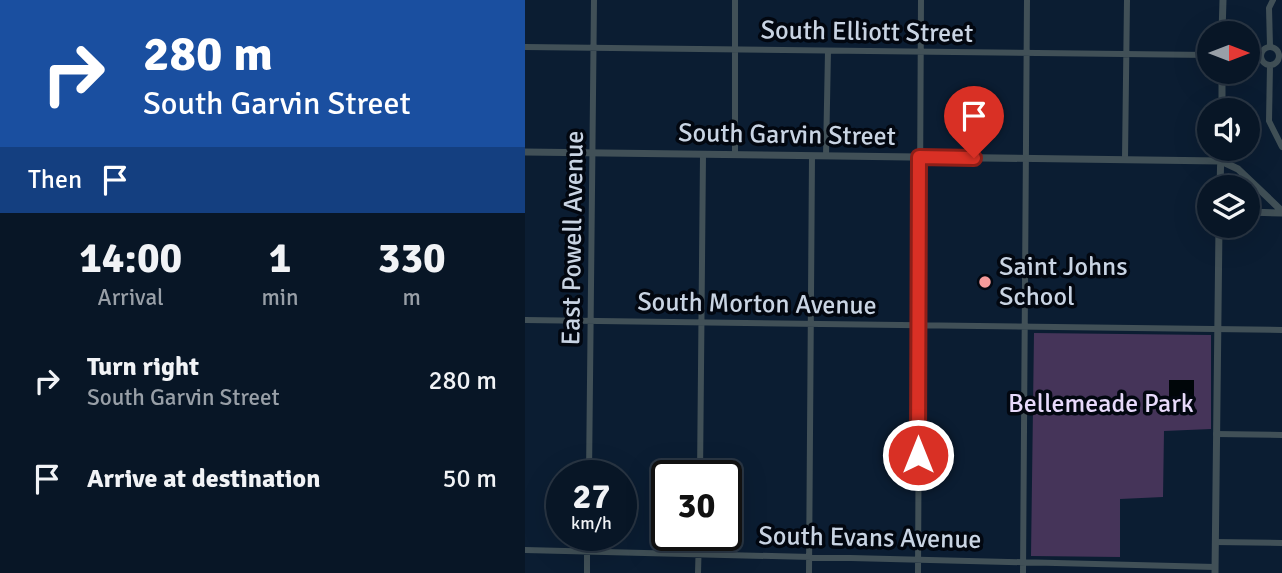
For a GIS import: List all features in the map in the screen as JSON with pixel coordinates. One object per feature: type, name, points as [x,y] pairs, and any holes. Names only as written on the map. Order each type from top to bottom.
[{"type":"street","name":"East Powell Avenue","points":[[589,460],[594,0]]},
{"type":"street","points":[[735,0],[735,154]]},
{"type":"street","points":[[918,573],[921,0]]},
{"type":"street","points":[[1023,573],[1027,0]]},
{"type":"street","points":[[1125,158],[1127,0]]},
{"type":"street","points":[[1223,0],[1223,21]]},
{"type":"street","points":[[1271,46],[1269,8],[1273,0]]},
{"type":"street","points":[[1271,46],[1277,49],[1280,56],[1277,62],[1271,65],[1264,62],[1261,56],[1264,49],[1271,46]]},
{"type":"street","name":"South Elliott Street","points":[[525,47],[1197,55]]},
{"type":"street","points":[[826,156],[828,51]]},
{"type":"street","points":[[1271,65],[1269,121],[1282,147]]},
{"type":"street","name":"South Garvin Street","points":[[525,152],[1197,160]]},
{"type":"street","points":[[700,460],[703,155]]},
{"type":"street","points":[[809,573],[812,156]]},
{"type":"street","points":[[1220,175],[1221,161],[1238,169],[1282,212]]},
{"type":"street","points":[[1260,212],[1282,212]]},
{"type":"street","points":[[1215,570],[1219,238]]},
{"type":"street","name":"South Morton Avenue","points":[[525,320],[1282,331]]},
{"type":"street","points":[[1216,434],[1282,435]]},
{"type":"street","points":[[1215,542],[1282,543]]},
{"type":"street","name":"South Evans Avenue","points":[[525,550],[546,550]]},
{"type":"street","points":[[587,551],[587,573]]},
{"type":"street","name":"South Evans Avenue","points":[[587,551],[1023,561],[1215,570]]},
{"type":"street","points":[[698,573],[699,554]]},
{"type":"street","points":[[1121,564],[1121,573]]},
{"type":"green space","name":"Bellemeade Park","points":[[1034,333],[1211,335],[1211,429],[1164,431],[1163,497],[1120,499],[1120,557],[1031,556]]},
{"type":"shaded area","points":[[1169,380],[1194,380],[1194,407],[1184,405],[1184,400],[1169,400]]},
{"type":"place","name":"Saint Johns School","points":[[985,282]]},
{"type":"route","points":[[918,455],[919,157],[974,158]]}]
